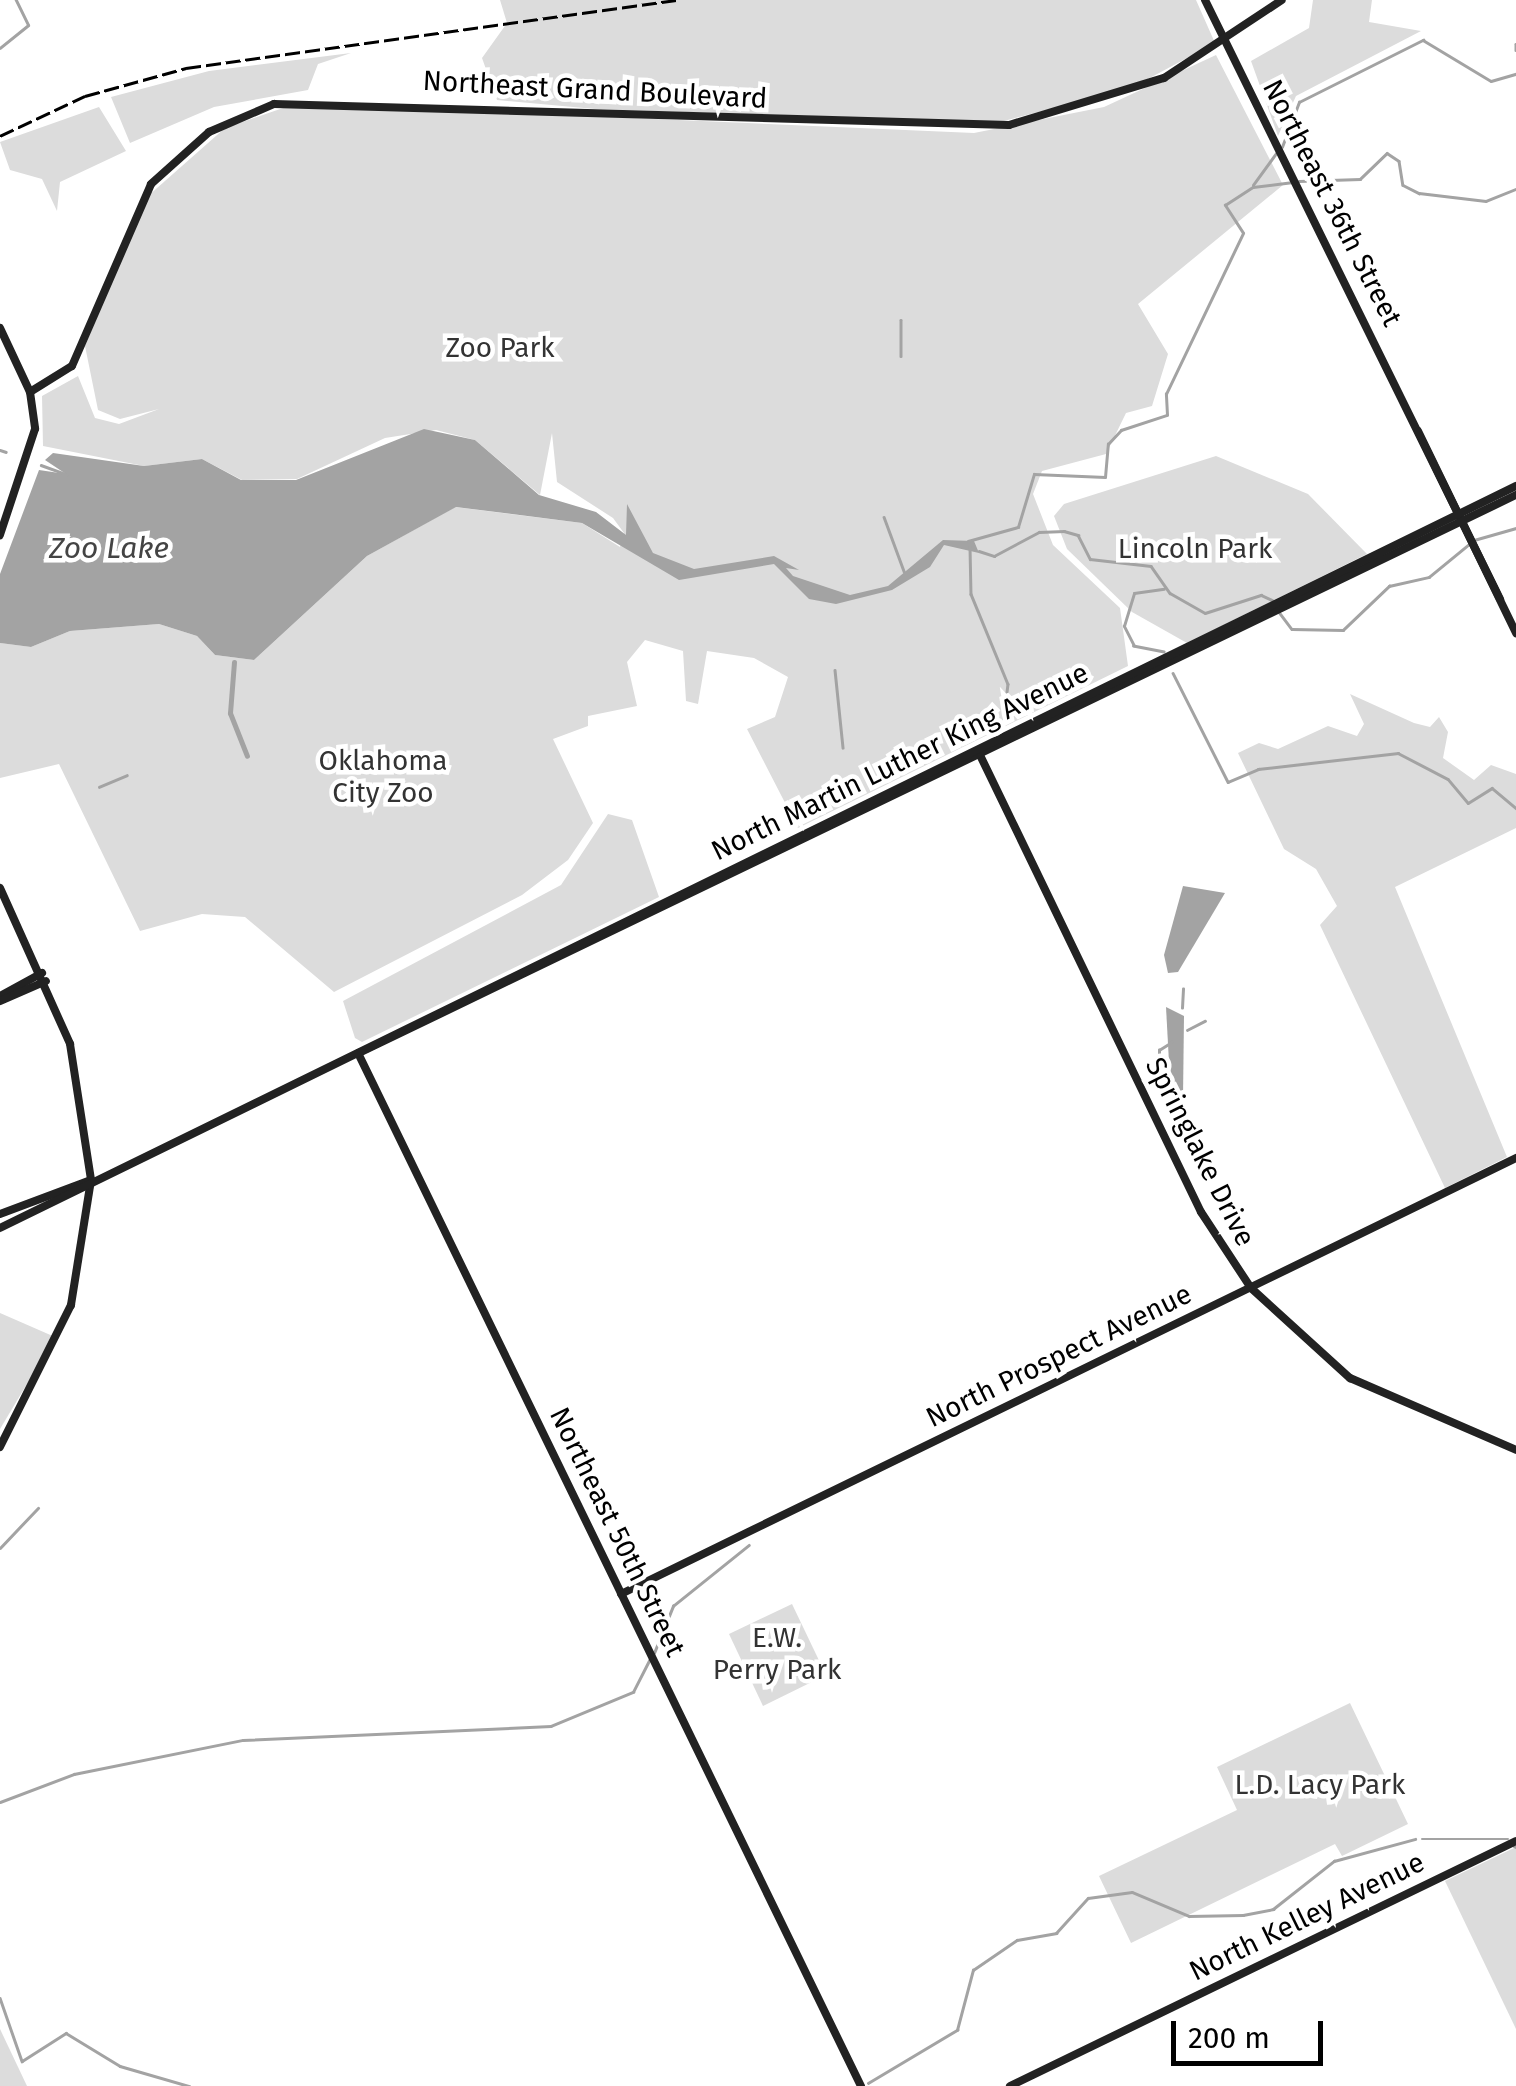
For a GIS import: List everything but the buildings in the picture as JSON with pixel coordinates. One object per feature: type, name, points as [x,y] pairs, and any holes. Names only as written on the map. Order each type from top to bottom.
[{"type":"street","name":"Northeast 36th Street","points":[[1205,0],[1516,634]]},
{"type":"street","name":"Northeast Grand Boulevard","points":[[30,392],[72,366],[151,184],[209,132],[274,104],[1009,125],[1131,93],[1226,42],[1282,0]]},
{"type":"street","points":[[0,328],[30,392],[32,452],[0,535]]},
{"type":"street","points":[[1460,518],[1516,486]]},
{"type":"street","name":"North Martin Luther King Avenue","points":[[0,1228],[91,1180],[1460,518],[1516,495]]},
{"type":"street","name":"North Martin Luther King Avenue","points":[[978,752],[1410,547],[1460,518]]},
{"type":"street","name":"Springlake Drive","points":[[978,752],[1201,1212],[1250,1288],[1362,1386],[1516,1450]]},
{"type":"street","points":[[0,888],[44,977],[78,1072],[91,1180],[72,1305],[0,1447]]},
{"type":"street","points":[[0,999],[44,977]]},
{"type":"street","name":"Northeast 50th Street","points":[[358,1052],[860,2086]]},
{"type":"street","name":"North Prospect Avenue","points":[[621,1594],[1516,1158]]},
{"type":"street","name":"North Martin Luther King Avenue","points":[[0,1214],[91,1180]]},
{"type":"street","name":"North Kelley Avenue","points":[[1010,2086],[1516,1841]]},
{"type":"green space","points":[[500,0],[1196,0],[1215,43],[1131,88],[1000,122],[595,109],[497,100],[482,58],[507,23]]},
{"type":"green space","points":[[1313,0],[1372,0],[1369,22],[1421,31],[1296,96],[1278,136],[1251,61],[1309,28]]},
{"type":"green space","points":[[351,53],[318,64],[308,90],[214,107],[130,143],[111,97],[209,71]]},
{"type":"green space","points":[[1216,55],[1283,185],[1138,304],[1168,354],[1152,406],[1126,413],[1106,454],[1042,471],[1033,494],[1053,545],[1120,608],[1128,666],[798,828],[747,729],[775,717],[788,677],[754,658],[707,651],[698,704],[686,701],[683,651],[645,640],[627,662],[637,706],[588,716],[588,726],[553,739],[593,823],[568,860],[522,895],[334,992],[245,917],[202,914],[140,931],[59,764],[0,778],[0,643],[31,647],[70,631],[159,624],[197,636],[215,655],[254,660],[367,556],[455,507],[582,523],[620,547],[624,533],[613,518],[557,482],[552,433],[540,495],[475,440],[436,430],[385,438],[297,479],[242,480],[202,459],[144,466],[43,446],[42,396],[78,376],[95,418],[119,424],[159,409],[120,419],[98,410],[85,346],[148,196],[225,128],[286,107],[406,108],[974,133],[1104,107]]},
{"type":"green space","points":[[99,107],[126,151],[60,182],[57,211],[42,179],[10,170],[0,142]]},
{"type":"green space","name":"Lincoln Park","points":[[1216,456],[1308,494],[1367,554],[1187,643],[1132,612],[1067,549],[1054,516],[1064,504]]},
{"type":"green space","points":[[1350,694],[1414,723],[1430,727],[1439,717],[1448,732],[1443,758],[1474,780],[1491,765],[1516,774],[1516,828],[1395,887],[1507,1157],[1445,1188],[1320,925],[1337,906],[1316,869],[1284,849],[1238,753],[1259,743],[1278,749],[1328,726],[1357,736],[1364,724]]},
{"type":"green space","points":[[608,814],[632,820],[659,897],[362,1042],[355,1038],[343,1001],[561,885]]},
{"type":"green space","points":[[0,1313],[55,1337],[0,1429]]},
{"type":"green space","name":"E.W. Perry Park","points":[[792,1604],[826,1675],[763,1706],[729,1634]]},
{"type":"green space","name":"L.D. Lacy Park","points":[[1350,1703],[1408,1824],[1342,1856],[1335,1844],[1131,1943],[1099,1876],[1237,1810],[1217,1767]]},
{"type":"green space","points":[[1516,1847],[1516,2029],[1445,1881]]},
{"type":"green space","points":[[0,2029],[27,2086],[0,2086]]},
{"type":"water","name":"Zoo Lake","points":[[424,429],[475,440],[539,495],[596,512],[626,535],[627,504],[653,553],[694,569],[774,556],[799,570],[786,568],[793,576],[850,595],[888,586],[943,540],[974,541],[979,553],[944,545],[930,567],[892,590],[836,604],[809,599],[774,564],[679,580],[582,523],[456,507],[367,556],[254,660],[215,655],[197,636],[159,624],[70,631],[31,647],[0,643],[0,574],[39,470],[66,474],[45,460],[53,453],[144,466],[202,459],[241,480],[296,480]]},
{"type":"water","points":[[1183,886],[1225,893],[1178,972],[1168,973],[1164,955]]},
{"type":"water","points":[[1166,1007],[1184,1016],[1183,1097],[1170,1081]]},
{"type":"waterway","points":[[0,48],[28,25],[16,0]]},
{"type":"waterway","points":[[1282,147],[1299,102],[1423,40],[1491,81],[1516,74]]},
{"type":"waterway","points":[[1516,44],[1516,50]]},
{"type":"waterway","points":[[1253,185],[1276,153]]},
{"type":"waterway","points":[[1299,181],[1360,179],[1387,153],[1399,161],[1403,185],[1419,193],[1486,201],[1516,189]]},
{"type":"waterway","points":[[968,541],[1018,527],[1034,474],[1105,477],[1108,444],[1121,430],[1167,415],[1166,394],[1243,233],[1225,205],[1253,187],[1291,182]]},
{"type":"waterway","points":[[901,320],[901,356]]},
{"type":"waterway","points":[[0,450],[6,452]]},
{"type":"waterway","points":[[41,465],[66,474]]},
{"type":"waterway","points":[[884,517],[904,571]]},
{"type":"waterway","points":[[1474,540],[1516,528]]},
{"type":"waterway","points":[[979,551],[994,556],[1039,532],[1064,531],[1078,535],[1090,559],[1151,566],[1170,593],[1205,613],[1261,595],[1272,600]]},
{"type":"waterway","points":[[1279,612],[1292,629],[1343,630],[1389,586],[1429,577],[1468,545]]},
{"type":"waterway","points":[[970,547],[971,594],[1008,684],[1003,723]]},
{"type":"waterway","points":[[1164,589],[1134,593],[1124,626],[1134,646],[1164,652]]},
{"type":"waterway","points":[[234,662],[230,713],[247,756]]},
{"type":"waterway","points":[[835,670],[843,748]]},
{"type":"waterway","points":[[1173,673],[1228,782],[1258,769],[1398,753],[1448,779],[1468,803],[1492,788],[1516,808]]},
{"type":"waterway","points":[[99,787],[127,775]]},
{"type":"waterway","points":[[1182,1008],[1183,989]]},
{"type":"waterway","points":[[1187,1030],[1205,1021]]},
{"type":"waterway","points":[[1159,1080],[1159,1050],[1172,1042]]},
{"type":"waterway","points":[[0,1548],[38,1508]]},
{"type":"waterway","points":[[654,1653],[673,1606],[749,1545]]},
{"type":"waterway","points":[[0,1802],[74,1774],[243,1740],[551,1726],[633,1692],[650,1659]]},
{"type":"waterway","points":[[868,2083],[957,2030],[973,1970],[1017,1940],[1056,1933],[1088,1898],[1132,1892],[1189,1916],[1243,1915],[1273,1909],[1334,1861],[1415,1839]]},
{"type":"waterway","points":[[1422,1839],[1508,1839]]},
{"type":"waterway","points":[[0,1998],[22,2061],[66,2033],[120,2066],[189,2086]]},
{"type":"railway","points":[[0,136],[85,96],[186,68],[676,0]]},
{"type":"park label","name":"Zoo Park","points":[[500,348]]},
{"type":"park label","name":"Oklahoma City Zoo","points":[[383,777]]}]
